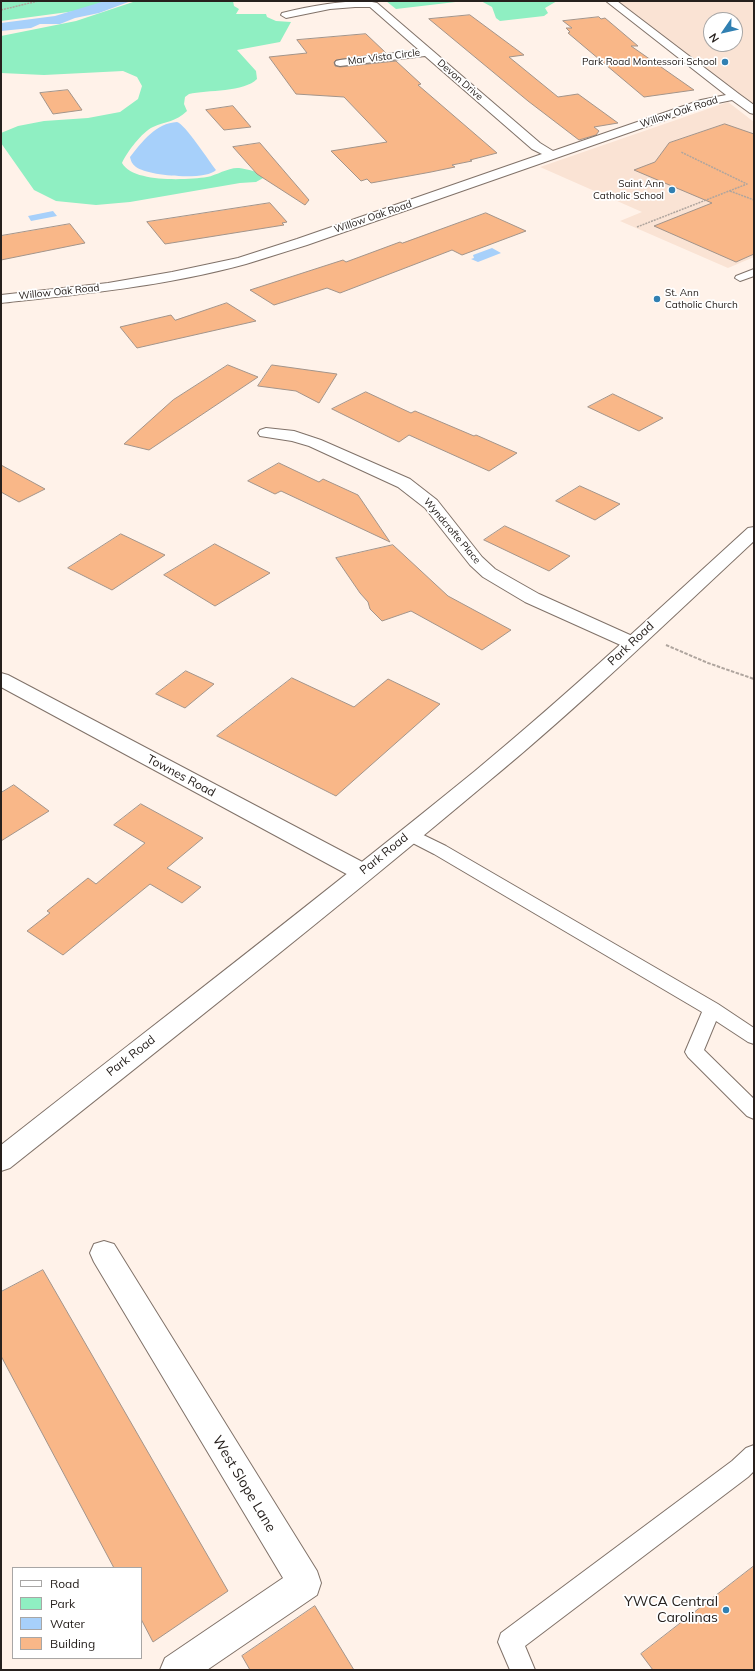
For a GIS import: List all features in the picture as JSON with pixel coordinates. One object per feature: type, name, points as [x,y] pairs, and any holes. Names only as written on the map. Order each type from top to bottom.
[{"type":"street","points":[[611,1],[754,111]]},
{"type":"street","name":"Devon Drive","points":[[286,15],[318,8],[369,4],[376,7],[536,146],[552,155]]},
{"type":"street","name":"Mar Vista Circle","points":[[340,63],[429,52]]},
{"type":"street","name":"Willow Oak Road","points":[[1,299],[132,283],[235,263],[302,242],[705,102],[735,96]]},
{"type":"street","name":"Wyndcrofte Place","points":[[266,432],[294,436],[315,443],[404,484],[431,504],[476,561],[489,573],[532,598],[632,643]]},
{"type":"street","name":"Park Road","points":[[1,1160],[362,872],[538,729],[754,532]]},
{"type":"street","name":"Townes Road","points":[[1,679],[362,872]]},
{"type":"street","name":"West Slope Lane","points":[[104,1252],[305,1583],[189,1667]]},
{"type":"lane","points":[[740,278],[754,272]]},
{"type":"lane","points":[[409,834],[440,850],[712,1009],[754,1037]]},
{"type":"lane","points":[[712,1009],[694,1052],[754,1111]]},
{"type":"lane","points":[[523,1670],[510,1642],[740,1469],[754,1456]]},
{"type":"path","points":[[1,10],[38,1]]},
{"type":"path","points":[[637,227],[747,184],[681,152]]},
{"type":"path","points":[[730,191],[754,200]]},
{"type":"path","points":[[666,645],[708,663],[754,680]]},
{"type":"shaded area","name":"Park Road Montessori School","points":[[617,1],[754,1],[754,106]]},
{"type":"shaded area","name":"Saint Ann Catholic School","points":[[728,102],[754,122],[754,257],[728,268],[620,221],[642,212],[540,167]]},
{"type":"green space","points":[[1,1],[123,1],[113,6],[1,21]]},
{"type":"green space","points":[[136,1],[233,1],[234,6],[239,9],[236,14],[266,14],[267,17],[276,21],[291,22],[280,42],[237,50],[256,71],[257,79],[244,86],[235,88],[189,94],[185,97],[184,104],[187,111],[183,115],[153,127],[144,133],[127,153],[122,163],[128,169],[137,174],[161,179],[207,177],[235,168],[253,171],[265,177],[256,182],[240,183],[130,202],[96,205],[56,201],[34,190],[1,143],[1,133],[18,126],[44,121],[88,118],[120,112],[138,99],[142,86],[137,77],[123,71],[44,75],[1,73],[1,36],[76,21]]},
{"type":"green space","points":[[386,1],[464,1],[396,9]]},
{"type":"green space","points":[[481,1],[557,1],[545,8],[548,13],[544,16],[500,21],[496,18],[492,7]]},
{"type":"water","points":[[105,1],[131,1],[99,13],[75,18],[60,24],[40,24],[31,28],[1,31],[1,23],[55,16]]},
{"type":"water","points":[[177,122],[181,124],[191,136],[216,170],[201,175],[177,176],[152,173],[142,170],[134,165],[130,157],[150,134],[162,126]]},
{"type":"water","points":[[53,211],[57,216],[31,221],[28,216]]},
{"type":"water","points":[[492,248],[501,253],[478,262],[471,259],[474,258],[473,255]]},
{"type":"building","points":[[470,15],[524,55],[509,57],[558,97],[578,94],[618,123],[594,127],[599,131],[596,135],[579,140],[528,101],[429,19]]},
{"type":"building","points":[[599,17],[601,19],[605,18],[638,46],[631,46],[694,90],[644,97],[568,33],[570,32],[566,28],[572,28],[563,21]]},
{"type":"building","points":[[366,34],[386,53],[336,60],[334,62],[335,66],[340,67],[396,61],[421,84],[418,85],[497,153],[470,160],[472,161],[452,165],[455,167],[431,172],[371,183],[367,179],[361,181],[331,151],[387,142],[344,97],[296,94],[269,57],[307,53],[297,40]]},
{"type":"building","points":[[68,90],[82,110],[53,114],[40,93]]},
{"type":"building","points":[[233,106],[251,127],[224,130],[206,110]]},
{"type":"building","points":[[725,124],[754,134],[754,254],[736,262],[654,226],[712,203],[634,170],[655,162],[669,143]]},
{"type":"building","points":[[260,143],[309,200],[305,205],[257,174],[233,147]]},
{"type":"building","points":[[270,203],[287,222],[282,223],[284,225],[165,244],[147,222]]},
{"type":"building","points":[[486,213],[526,231],[462,255],[452,250],[340,293],[327,288],[274,305],[250,290],[343,260],[346,262]]},
{"type":"building","points":[[70,224],[85,243],[1,260],[1,236]]},
{"type":"building","points":[[227,303],[256,321],[137,348],[120,327],[171,315],[175,320]]},
{"type":"building","points":[[228,365],[258,377],[149,450],[124,444],[173,400]]},
{"type":"building","points":[[272,365],[337,374],[319,403],[296,391],[258,386]]},
{"type":"building","points":[[366,392],[411,413],[415,411],[517,453],[489,471],[409,435],[399,442],[332,409]]},
{"type":"building","points":[[613,394],[663,418],[639,431],[588,407]]},
{"type":"building","points":[[279,463],[319,482],[323,479],[358,495],[390,542],[281,491],[275,494],[248,481]]},
{"type":"building","points":[[1,465],[45,489],[19,502],[1,492]]},
{"type":"building","points":[[580,486],[620,504],[595,520],[556,501]]},
{"type":"building","points":[[505,526],[570,556],[549,571],[484,540]]},
{"type":"building","points":[[121,534],[165,555],[112,590],[68,568]]},
{"type":"building","points":[[215,544],[270,573],[215,606],[164,575]]},
{"type":"building","points":[[393,545],[448,596],[511,630],[482,650],[411,611],[382,621],[370,609],[368,602],[336,558]]},
{"type":"building","points":[[186,671],[214,684],[185,708],[156,694]]},
{"type":"building","points":[[292,678],[354,707],[388,679],[440,704],[336,796],[217,736]]},
{"type":"building","points":[[14,785],[49,811],[1,841],[1,793]]},
{"type":"building","points":[[141,804],[203,838],[167,868],[201,887],[182,903],[150,884],[63,955],[27,931],[50,913],[47,911],[88,878],[96,884],[145,843],[114,825]]},
{"type":"building","points":[[43,1270],[228,1591],[153,1642],[142,1621],[142,1567],[113,1567],[1,1356],[1,1292]]},
{"type":"building","name":"YWCA Central Carolinas","points":[[754,1566],[754,1670],[653,1670],[641,1654]]},
{"type":"building","points":[[315,1606],[354,1670],[250,1670],[242,1656]]},
{"type":"place","name":"Park Road Montessori School","points":[[725,62]]},
{"type":"place","name":"Saint Ann Catholic School","points":[[672,190]]},
{"type":"place","name":"St. Ann Catholic Church","points":[[657,299]]},
{"type":"place","name":"YWCA Central Carolinas","points":[[726,1610]]}]
